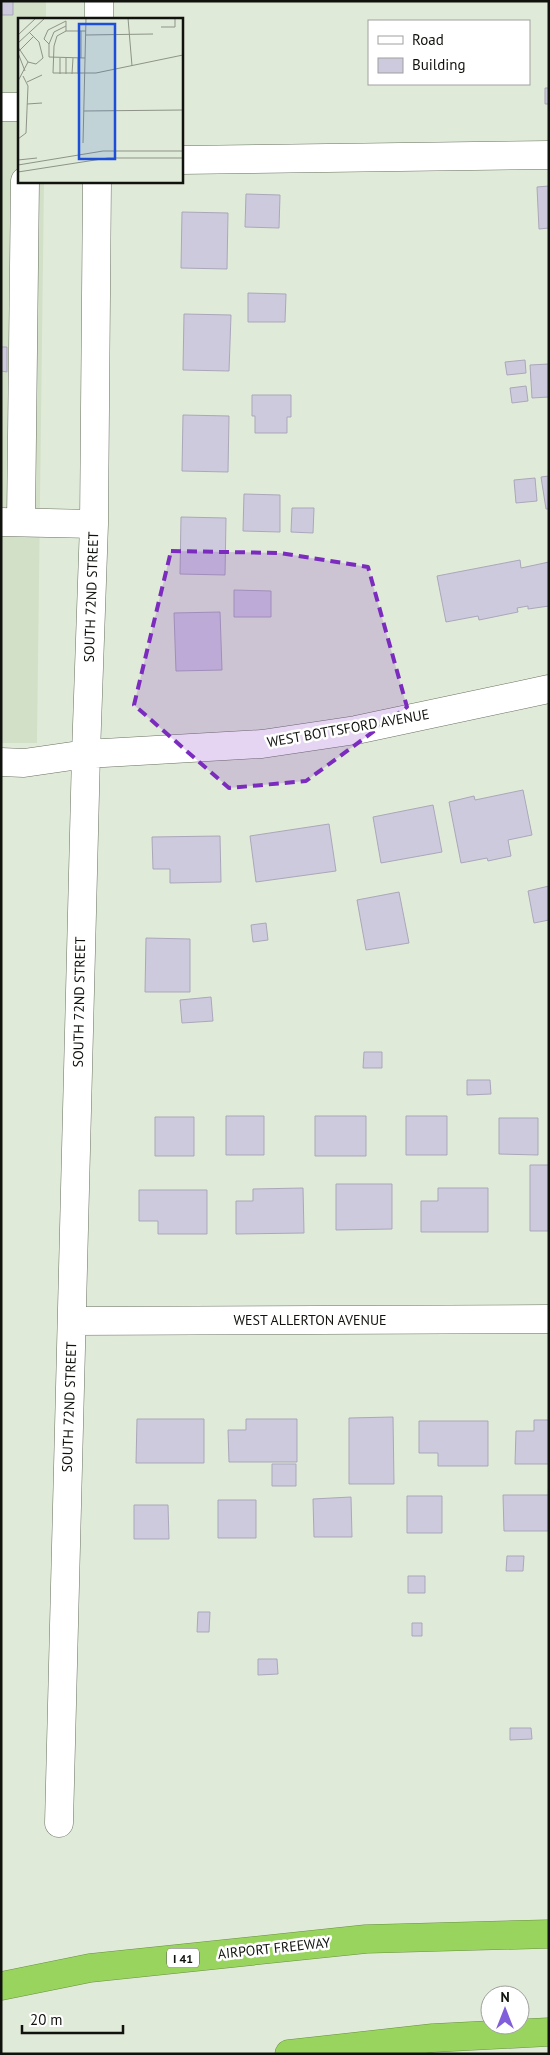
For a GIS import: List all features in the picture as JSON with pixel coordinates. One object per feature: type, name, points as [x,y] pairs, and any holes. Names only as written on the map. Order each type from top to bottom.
[{"type":"highway","name":"AIRPORT FREEWAY","points":[[1,1986],[90,1968],[366,1939],[549,1934]]},
{"type":"highway","points":[[289,2054],[433,2038],[549,2032]]},
{"type":"street","points":[[99,1],[99,18]]},
{"type":"street","points":[[1,107],[18,107]]},
{"type":"street","points":[[182,160],[549,155]]},
{"type":"street","points":[[25,182],[11,522],[94,524]]},
{"type":"street","name":"SOUTH 72ND STREET","points":[[59,1823],[86,754],[94,524],[97,182]]},
{"type":"street","name":"WEST BOTTSFORD AVENUE","points":[[1,762],[24,763],[86,754],[262,744],[356,730],[549,689]]},
{"type":"street","name":"WEST ALLERTON AVENUE","points":[[72,1321],[549,1319]]},
{"type":"highlighted area","points":[[171,551],[280,553],[368,567],[407,707],[306,781],[229,788],[134,705]]},
{"type":"shaded area","points":[[1,1],[46,1],[46,18],[18,18],[18,182],[44,182],[37,743],[1,743]]},
{"type":"building","points":[[1,1],[13,1],[13,15],[1,15]]},
{"type":"building","points":[[545,88],[549,88],[549,104],[545,104]]},
{"type":"building","points":[[549,186],[549,228],[539,229],[537,187]]},
{"type":"building","points":[[246,194],[280,195],[279,228],[245,227]]},
{"type":"building","points":[[182,212],[228,213],[227,269],[181,268]]},
{"type":"building","points":[[248,293],[286,294],[285,322],[248,322]]},
{"type":"building","points":[[184,314],[231,315],[229,371],[183,370]]},
{"type":"building","points":[[1,347],[7,347],[7,372],[1,371]]},
{"type":"building","points":[[525,360],[526,373],[507,375],[505,362]]},
{"type":"building","points":[[549,364],[549,397],[532,398],[530,365]]},
{"type":"building","points":[[526,386],[528,401],[512,403],[510,388]]},
{"type":"building","points":[[252,395],[291,395],[291,417],[287,417],[287,433],[255,433],[255,416],[252,416]]},
{"type":"building","points":[[183,415],[229,416],[228,472],[182,471]]},
{"type":"building","points":[[549,476],[549,509],[546,509],[541,477]]},
{"type":"building","points":[[535,478],[537,501],[516,503],[514,480]]},
{"type":"building","points":[[244,494],[280,495],[280,532],[243,531]]},
{"type":"building","points":[[292,508],[314,508],[313,533],[291,532]]},
{"type":"building","points":[[181,517],[226,518],[225,575],[180,574]]},
{"type":"building","points":[[520,560],[521,568],[549,562],[549,606],[528,609],[528,606],[517,608],[518,612],[479,620],[478,616],[446,622],[437,576]]},
{"type":"building","points":[[234,590],[271,591],[271,617],[234,617]]},
{"type":"building","points":[[220,612],[222,670],[176,671],[174,613]]},
{"type":"building","points":[[523,790],[532,835],[508,840],[511,856],[488,861],[487,858],[461,863],[449,802],[474,796],[475,800]]},
{"type":"building","points":[[433,805],[442,852],[381,863],[373,817]]},
{"type":"building","points":[[329,824],[336,871],[256,882],[250,836]]},
{"type":"building","points":[[220,836],[221,882],[170,883],[170,869],[153,869],[152,837]]},
{"type":"building","points":[[549,886],[549,920],[534,923],[528,891]]},
{"type":"building","points":[[399,892],[409,943],[366,950],[357,900]]},
{"type":"building","points":[[266,923],[268,940],[253,942],[251,925]]},
{"type":"building","points":[[146,938],[190,939],[190,992],[145,992]]},
{"type":"building","points":[[211,997],[213,1021],[182,1023],[180,1000]]},
{"type":"building","points":[[364,1052],[382,1052],[382,1068],[363,1068]]},
{"type":"building","points":[[467,1080],[490,1080],[491,1094],[467,1095]]},
{"type":"building","points":[[226,1116],[264,1116],[264,1155],[226,1155]]},
{"type":"building","points":[[315,1116],[366,1116],[366,1156],[315,1156]]},
{"type":"building","points":[[406,1116],[447,1116],[447,1155],[406,1155]]},
{"type":"building","points":[[155,1117],[194,1117],[194,1156],[155,1156]]},
{"type":"building","points":[[499,1118],[538,1118],[538,1155],[499,1154]]},
{"type":"building","points":[[530,1165],[549,1165],[549,1231],[530,1231]]},
{"type":"building","points":[[336,1184],[392,1184],[392,1229],[336,1230]]},
{"type":"building","points":[[303,1188],[304,1233],[236,1234],[236,1201],[253,1201],[253,1189]]},
{"type":"building","points":[[438,1188],[488,1188],[488,1232],[421,1232],[421,1201],[438,1201]]},
{"type":"building","points":[[139,1190],[207,1190],[207,1234],[158,1234],[158,1221],[139,1221]]},
{"type":"building","points":[[393,1417],[394,1484],[349,1484],[349,1418]]},
{"type":"building","points":[[137,1419],[204,1419],[204,1463],[136,1463]]},
{"type":"building","points":[[246,1419],[297,1419],[297,1462],[229,1462],[228,1430],[246,1430]]},
{"type":"building","points":[[534,1420],[549,1420],[549,1464],[515,1464],[516,1431],[534,1431]]},
{"type":"building","points":[[419,1421],[488,1421],[488,1466],[438,1466],[438,1453],[419,1453]]},
{"type":"building","points":[[272,1464],[296,1464],[296,1486],[272,1486]]},
{"type":"building","points":[[503,1495],[549,1495],[549,1531],[504,1531]]},
{"type":"building","points":[[407,1496],[442,1496],[442,1533],[407,1533]]},
{"type":"building","points":[[351,1497],[352,1537],[314,1537],[313,1499]]},
{"type":"building","points":[[218,1500],[256,1500],[256,1538],[218,1538]]},
{"type":"building","points":[[134,1505],[168,1505],[169,1539],[134,1539]]},
{"type":"building","points":[[507,1556],[524,1556],[523,1571],[506,1571]]},
{"type":"building","points":[[408,1576],[425,1576],[425,1593],[408,1593]]},
{"type":"building","points":[[198,1612],[210,1612],[209,1632],[197,1632]]},
{"type":"building","points":[[412,1623],[422,1623],[422,1636],[412,1636]]},
{"type":"building","points":[[258,1659],[277,1659],[278,1674],[258,1675]]},
{"type":"building","points":[[510,1728],[531,1728],[532,1739],[510,1740]]}]
